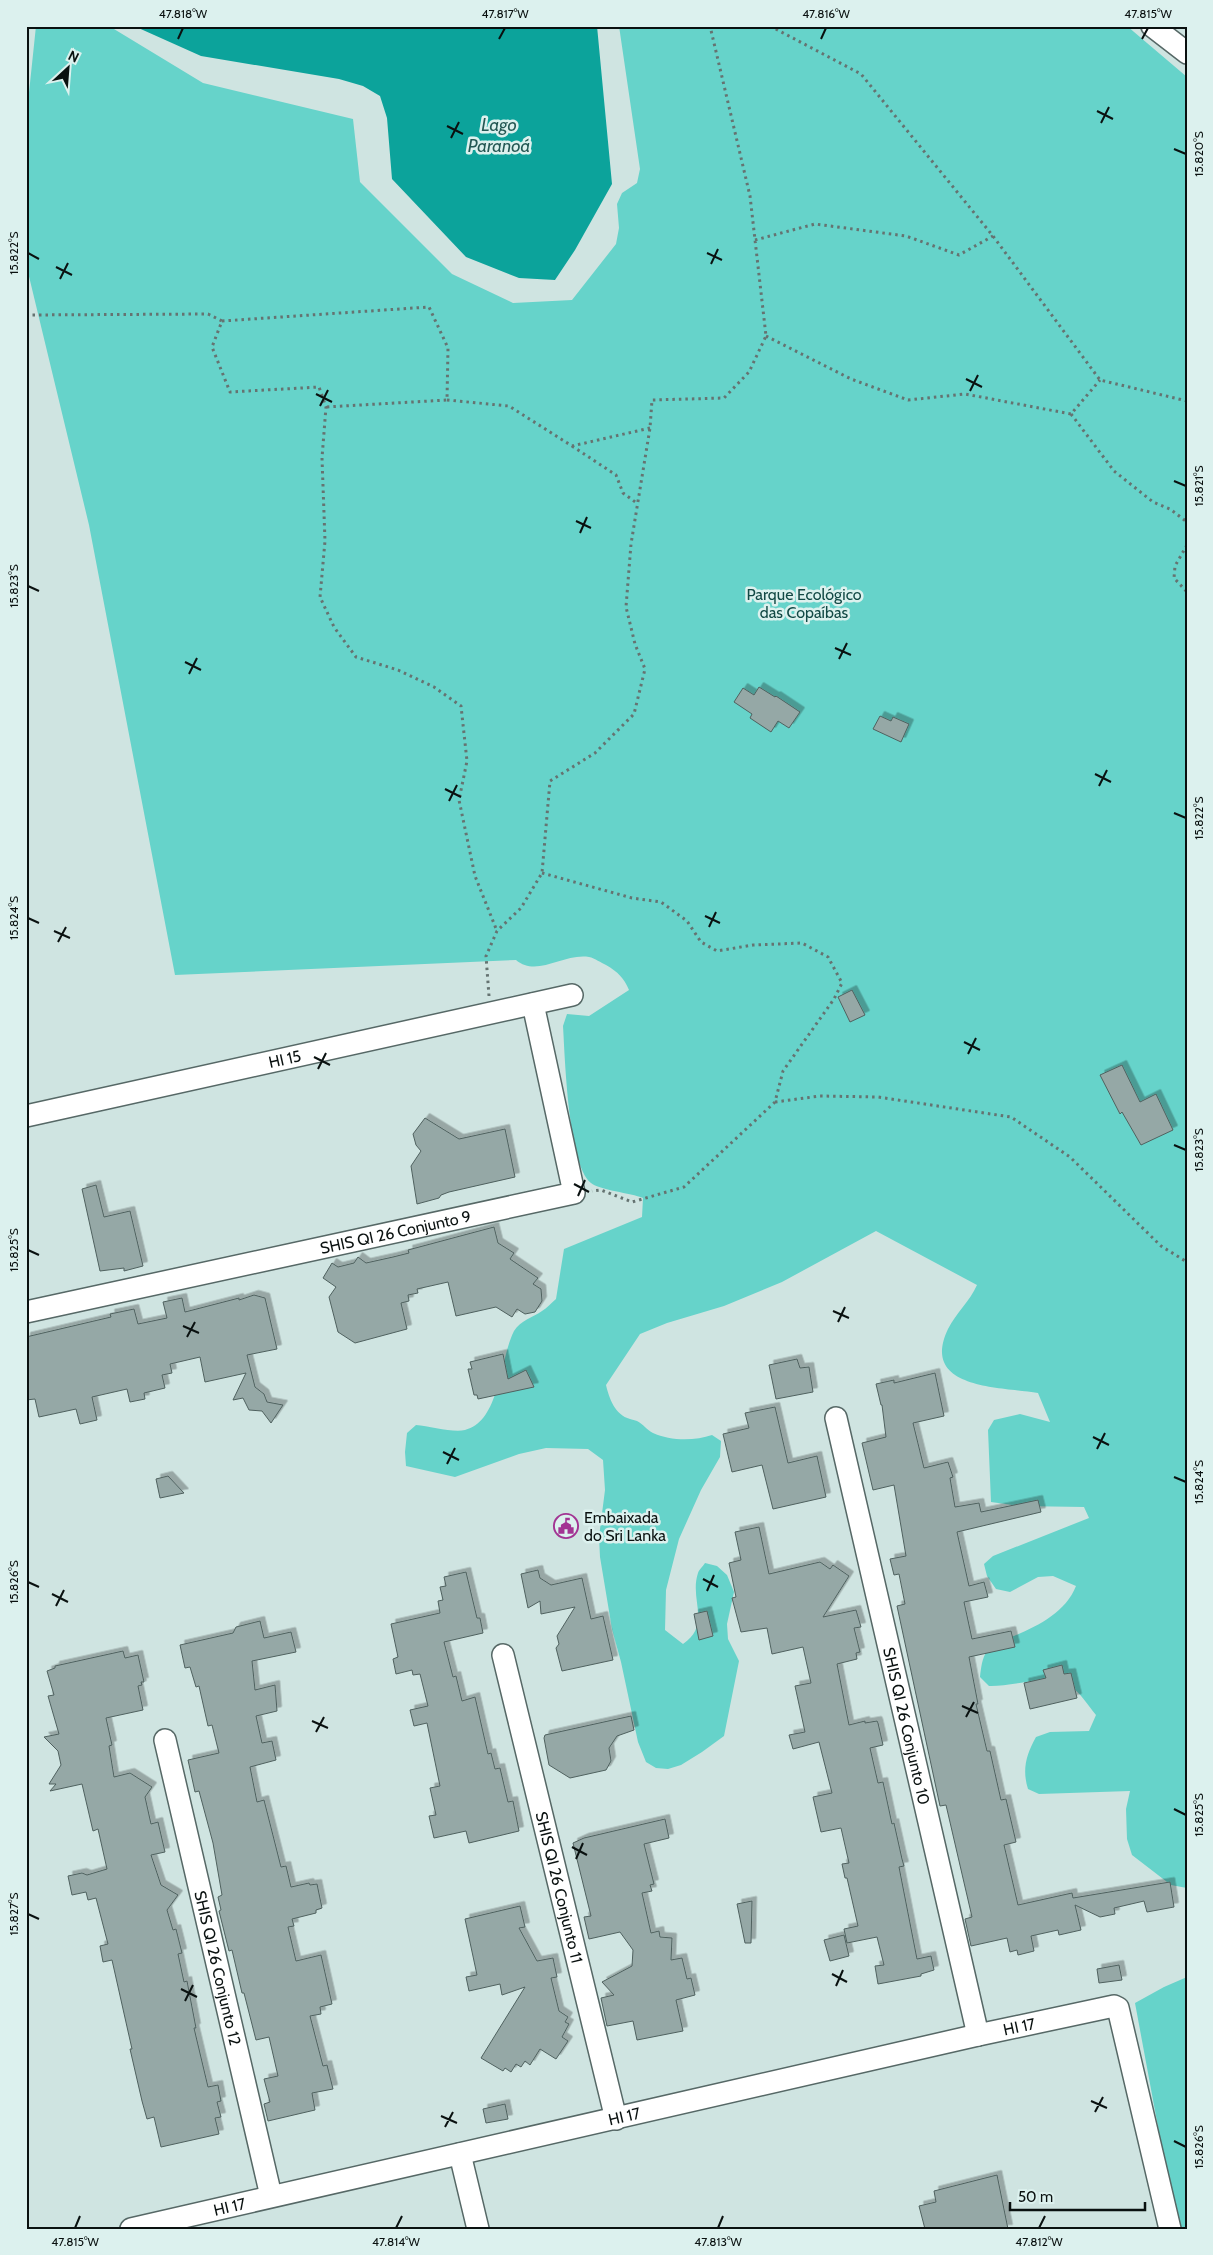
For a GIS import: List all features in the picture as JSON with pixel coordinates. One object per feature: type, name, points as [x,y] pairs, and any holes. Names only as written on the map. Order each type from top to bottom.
[{"type":"street","points":[[1152,26],[1187,54]]},
{"type":"street","name":"HI 15","points":[[26,1116],[572,995]]},
{"type":"street","points":[[533,1004],[574,1193]]},
{"type":"street","name":"SHIS QI 26 Conjunto 9","points":[[26,1312],[574,1193]]},
{"type":"street","name":"SHIS QI 26 Conjunto 10","points":[[836,1418],[978,2035]]},
{"type":"street","name":"SHIS QI 26 Conjunto 11","points":[[503,1655],[616,2119]]},
{"type":"street","name":"SHIS QI 26 Conjunto 12","points":[[165,1740],[271,2196]]},
{"type":"street","name":"HI 17","points":[[131,2229],[1111,2006],[1118,2008],[1170,2229]]},
{"type":"street","points":[[460,2154],[478,2229]]},
{"type":"path","points":[[490,1014],[486,956],[497,931],[521,908],[542,873],[550,781],[595,753],[634,714],[645,669],[635,644],[626,607],[631,544],[650,428],[652,400],[724,398],[749,372],[766,336],[750,196],[710,26]]},
{"type":"path","points":[[770,26],[861,74],[993,236],[1100,380],[1187,401]]},
{"type":"path","points":[[755,240],[815,224],[906,236],[959,255],[993,236]]},
{"type":"path","points":[[26,315],[208,314],[222,321],[429,307],[448,348],[447,400]]},
{"type":"path","points":[[222,321],[212,347],[230,392],[319,387],[326,407],[322,458],[325,540],[320,597],[334,628],[356,657],[398,670],[434,687],[461,706],[467,761],[459,800],[475,876],[497,931]]},
{"type":"path","points":[[766,336],[850,379],[908,400],[966,394],[1071,414],[1114,471],[1153,502],[1170,509],[1187,522]]},
{"type":"path","points":[[1071,414],[1100,380]]},
{"type":"path","points":[[326,407],[447,400],[509,406],[616,475],[624,493],[638,504]]},
{"type":"path","points":[[572,446],[650,428]]},
{"type":"path","points":[[1187,545],[1175,566],[1174,578],[1187,592]]},
{"type":"path","points":[[542,873],[632,898],[661,902],[688,921],[702,942],[717,951],[753,946],[802,943],[828,957],[842,983],[834,1000],[783,1071],[775,1102],[684,1187],[632,1202],[601,1190],[574,1193]]},
{"type":"path","points":[[775,1102],[820,1096],[878,1097],[1011,1117],[1070,1157],[1161,1246],[1187,1262]]},
{"type":"green space","name":"Parque Ecológico das Copaíbas","points":[[36,26],[109,26],[203,83],[353,119],[360,182],[452,274],[513,303],[572,300],[616,244],[619,228],[617,204],[622,193],[637,183],[640,169],[619,26],[1127,26],[1187,77],[1187,1888],[1171,1885],[1132,1855],[1127,1839],[1126,1809],[1130,1791],[1039,1794],[1028,1789],[1025,1769],[1036,1737],[1050,1732],[1089,1731],[1096,1715],[1077,1692],[1070,1685],[1054,1680],[989,1686],[980,1677],[985,1654],[992,1645],[1042,1623],[1058,1611],[1076,1586],[1053,1576],[1038,1577],[1010,1592],[996,1589],[987,1576],[984,1564],[993,1556],[1089,1518],[1084,1507],[1020,1506],[991,1502],[988,1430],[994,1420],[1020,1414],[1050,1422],[1038,1393],[969,1382],[954,1374],[945,1364],[942,1349],[948,1329],[977,1285],[876,1231],[782,1282],[724,1306],[667,1323],[640,1334],[606,1385],[611,1400],[620,1414],[639,1422],[653,1433],[667,1438],[682,1439],[712,1435],[721,1441],[720,1457],[701,1490],[679,1539],[666,1590],[665,1630],[683,1644],[692,1636],[698,1620],[696,1583],[698,1573],[705,1563],[717,1566],[727,1575],[734,1592],[727,1624],[728,1639],[739,1661],[724,1736],[681,1765],[668,1769],[656,1768],[646,1762],[638,1742],[612,1629],[600,1557],[599,1537],[605,1490],[603,1460],[588,1449],[546,1448],[519,1454],[455,1477],[406,1466],[407,1433],[416,1425],[460,1431],[477,1425],[485,1415],[497,1388],[514,1331],[520,1324],[544,1310],[556,1299],[564,1249],[642,1217],[643,1198],[595,1185],[591,1183],[583,1172],[573,1134],[565,1061],[563,1026],[567,1014],[589,1016],[629,990],[617,973],[589,957],[570,958],[533,967],[524,965],[516,960],[175,975],[89,525],[26,264],[26,121]]},
{"type":"green space","points":[[1187,1977],[1187,2229],[1177,2229],[1135,2003]]},
{"type":"water","name":"Lago Paranoá","points":[[134,26],[597,26],[612,184],[575,250],[555,280],[519,278],[466,257],[392,179],[387,118],[380,96],[363,86],[339,79],[201,56]]},
{"type":"building","points":[[759,687],[800,712],[789,728],[778,721],[771,732],[750,718],[752,714],[734,702],[743,688],[754,695]]},
{"type":"building","points":[[880,716],[891,721],[893,717],[909,724],[901,742],[873,729]]},
{"type":"building","points":[[852,990],[865,1015],[850,1022],[838,997]]},
{"type":"building","points":[[1122,1065],[1140,1102],[1156,1094],[1173,1130],[1141,1145],[1122,1112],[1120,1114],[1100,1075]]},
{"type":"building","points":[[425,1118],[459,1139],[505,1129],[515,1177],[449,1192],[441,1195],[439,1198],[417,1204],[411,1166],[421,1151],[416,1145],[413,1134]]},
{"type":"building","points":[[96,1185],[104,1217],[130,1211],[143,1266],[124,1271],[124,1268],[100,1271],[82,1189]]},
{"type":"building","points":[[494,1227],[498,1243],[514,1253],[510,1259],[538,1278],[533,1284],[541,1289],[542,1301],[535,1312],[525,1314],[517,1309],[512,1317],[496,1307],[456,1316],[448,1282],[417,1289],[418,1293],[408,1295],[409,1301],[401,1303],[407,1329],[355,1343],[338,1332],[329,1297],[336,1287],[323,1278],[332,1263],[338,1267],[354,1263],[358,1257],[366,1263],[393,1257],[409,1253],[408,1250]]},
{"type":"building","points":[[254,1295],[265,1298],[277,1349],[247,1355],[255,1387],[264,1394],[267,1402],[283,1405],[271,1423],[262,1411],[249,1410],[243,1398],[233,1400],[246,1373],[205,1382],[200,1357],[170,1364],[172,1373],[162,1375],[165,1388],[144,1393],[145,1399],[130,1402],[127,1389],[92,1397],[97,1420],[80,1424],[76,1409],[39,1417],[35,1399],[26,1400],[26,1337],[111,1317],[110,1314],[134,1309],[138,1324],[167,1318],[163,1302],[182,1298],[185,1312]]},
{"type":"building","points":[[503,1354],[508,1379],[526,1370],[534,1387],[478,1399],[477,1395],[474,1395],[468,1369],[472,1369],[470,1362]]},
{"type":"building","points":[[797,1359],[800,1368],[809,1367],[813,1392],[776,1399],[769,1365]]},
{"type":"building","points":[[935,1373],[944,1416],[913,1423],[924,1468],[948,1462],[953,1477],[950,1478],[955,1507],[979,1503],[981,1512],[1038,1500],[1041,1512],[957,1532],[969,1586],[984,1582],[988,1597],[964,1602],[972,1639],[1011,1631],[1015,1647],[969,1657],[978,1704],[976,1704],[987,1751],[990,1751],[1001,1800],[1006,1799],[1016,1842],[1004,1845],[1018,1905],[1072,1893],[1073,1898],[1170,1882],[1174,1907],[1147,1912],[1144,1901],[1114,1908],[1115,1914],[1100,1917],[1075,1905],[1081,1930],[1059,1935],[1058,1930],[1031,1936],[1034,1951],[1018,1955],[1017,1950],[1010,1952],[1007,1938],[971,1946],[965,1919],[972,1917],[946,1805],[940,1806],[897,1606],[905,1604],[899,1574],[894,1575],[890,1559],[906,1556],[894,1485],[873,1490],[862,1443],[886,1437],[882,1405],[876,1384],[894,1380],[894,1383]]},
{"type":"building","points":[[775,1407],[788,1463],[817,1456],[826,1497],[773,1509],[762,1465],[732,1472],[723,1434],[749,1428],[745,1413]]},
{"type":"building","points":[[168,1476],[184,1493],[160,1498],[156,1479]]},
{"type":"building","points":[[759,1527],[769,1574],[820,1562],[830,1569],[833,1565],[849,1576],[823,1617],[856,1610],[861,1627],[854,1628],[860,1652],[856,1653],[857,1659],[837,1664],[849,1725],[865,1721],[865,1723],[877,1721],[878,1723],[883,1745],[870,1748],[878,1783],[883,1782],[904,1866],[899,1867],[917,1959],[931,1956],[934,1970],[921,1974],[921,1976],[878,1984],[875,1966],[884,1965],[877,1937],[847,1943],[844,1929],[858,1926],[842,1864],[849,1863],[841,1828],[821,1832],[813,1797],[832,1793],[819,1742],[793,1749],[789,1735],[805,1732],[795,1686],[811,1683],[803,1647],[772,1654],[767,1628],[741,1632],[732,1598],[736,1597],[729,1563],[741,1560],[735,1532]]},
{"type":"building","points":[[538,1570],[540,1578],[551,1585],[582,1578],[591,1619],[603,1616],[613,1660],[562,1671],[556,1648],[559,1644],[557,1636],[575,1607],[541,1614],[540,1601],[528,1608],[521,1574]]},
{"type":"building","points":[[466,1572],[477,1618],[480,1618],[483,1633],[444,1642],[453,1677],[456,1676],[462,1701],[475,1697],[488,1754],[491,1753],[495,1769],[500,1768],[508,1802],[513,1801],[519,1831],[469,1843],[466,1831],[434,1838],[429,1816],[436,1815],[430,1788],[440,1786],[427,1723],[414,1726],[410,1710],[428,1706],[420,1674],[413,1675],[412,1670],[396,1674],[393,1659],[398,1657],[391,1624],[440,1613],[438,1601],[443,1600],[440,1587],[446,1586],[444,1577]]},
{"type":"building","points":[[707,1611],[713,1636],[699,1640],[694,1614]]},
{"type":"building","points":[[260,1621],[264,1638],[291,1632],[296,1652],[252,1661],[255,1690],[275,1685],[277,1711],[256,1716],[262,1743],[272,1741],[276,1760],[250,1767],[257,1802],[264,1800],[281,1867],[286,1866],[291,1887],[309,1883],[310,1885],[317,1884],[322,1908],[316,1910],[316,1913],[292,1919],[294,1926],[288,1927],[296,1961],[321,1955],[332,2004],[320,2007],[321,2014],[310,2016],[323,2066],[327,2065],[333,2089],[312,2093],[315,2110],[268,2121],[264,2104],[270,2102],[264,2079],[278,2076],[269,2037],[256,2040],[232,1950],[229,1951],[219,1911],[221,1910],[218,1897],[222,1895],[213,1843],[199,1791],[195,1792],[188,1760],[219,1753],[212,1725],[208,1726],[199,1686],[196,1687],[190,1667],[185,1668],[180,1645],[233,1633],[236,1627]]},
{"type":"building","points":[[123,1651],[125,1658],[138,1655],[144,1682],[141,1682],[142,1685],[138,1686],[143,1710],[106,1718],[112,1745],[109,1746],[114,1777],[130,1773],[152,1787],[145,1797],[151,1824],[158,1822],[165,1852],[151,1855],[161,1885],[178,1895],[167,1910],[173,1930],[176,1929],[182,1953],[178,1954],[184,1982],[187,1981],[196,2028],[194,2028],[208,2087],[218,2085],[221,2101],[217,2102],[221,2117],[215,2118],[219,2134],[161,2147],[154,2117],[147,2119],[142,2101],[112,1960],[103,1962],[100,1946],[108,1944],[96,1898],[88,1900],[86,1892],[72,1895],[68,1876],[82,1873],[87,1875],[107,1869],[98,1829],[93,1831],[82,1784],[50,1791],[56,1784],[49,1784],[61,1765],[58,1751],[44,1737],[59,1734],[48,1696],[54,1695],[47,1671],[55,1668],[55,1666]]},
{"type":"building","points":[[1062,1665],[1064,1674],[1071,1673],[1077,1698],[1030,1709],[1024,1683],[1046,1678],[1043,1670]]},
{"type":"building","points":[[631,1716],[634,1730],[617,1736],[609,1748],[611,1761],[606,1770],[570,1778],[549,1765],[545,1735]]},
{"type":"building","points":[[665,1819],[669,1838],[644,1844],[654,1884],[650,1885],[652,1891],[642,1893],[651,1933],[659,1931],[660,1937],[672,1938],[671,1960],[682,1958],[687,1979],[691,1978],[695,1995],[676,2000],[683,2031],[637,2040],[633,2021],[607,2026],[601,1998],[614,1995],[602,1982],[632,1966],[633,1950],[620,1932],[589,1939],[584,1917],[591,1916],[573,1843],[584,1838]]},
{"type":"building","points":[[752,1901],[751,1943],[745,1943],[737,1904]]},
{"type":"building","points":[[520,1906],[525,1927],[519,1928],[537,1961],[553,1958],[557,1977],[551,1978],[559,2011],[568,2017],[565,2022],[569,2024],[562,2037],[568,2041],[556,2059],[540,2049],[530,2065],[525,2061],[521,2067],[516,2064],[511,2072],[505,2068],[503,2071],[481,2058],[525,1987],[502,1995],[500,1984],[469,1991],[466,1977],[477,1975],[465,1919]]},
{"type":"building","points":[[844,1935],[849,1956],[830,1961],[824,1940]]},
{"type":"building","points":[[1119,1965],[1122,1980],[1099,1983],[1097,1969]]},
{"type":"building","points":[[505,2104],[508,2119],[486,2123],[483,2109]]},
{"type":"building","points":[[997,2175],[1008,2229],[925,2229],[919,2206],[936,2202],[934,2191]]},
{"type":"place","name":"Embaixada do Sri Lanka","points":[[566,1526]]}]
